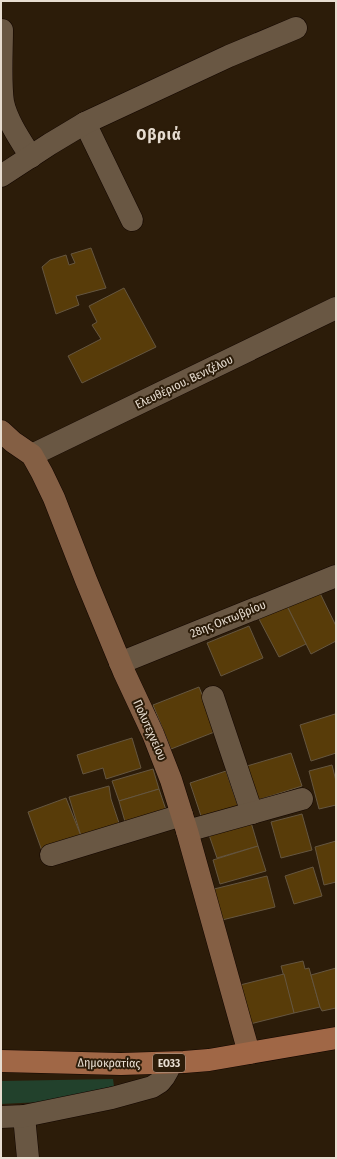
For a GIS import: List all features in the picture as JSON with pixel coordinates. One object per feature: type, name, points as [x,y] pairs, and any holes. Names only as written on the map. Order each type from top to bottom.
[{"type":"main road","name":"Δημοκρατίας","points":[[1,1061],[121,1064],[170,1063],[210,1060],[336,1038]]},
{"type":"street","points":[[1,176],[85,123],[222,59],[296,28]]},
{"type":"street","points":[[2,30],[1,91],[3,103],[16,133],[31,157]]},
{"type":"street","points":[[85,123],[132,220]]},
{"type":"street","name":"Ελευθέριου. Βενιζέλου","points":[[32,455],[336,308]]},
{"type":"street","name":"Πολυτεχνείου","points":[[1,431],[13,442],[32,455],[54,498],[120,663],[153,734],[171,780],[185,823],[248,1053]]},
{"type":"street","name":"28ης Οκτωβρίου","points":[[120,663],[336,576]]},
{"type":"street","points":[[213,697],[252,813]]},
{"type":"street","points":[[51,855],[185,823],[252,813],[302,799]]},
{"type":"street","points":[[1,1117],[24,1116],[112,1098],[152,1087],[160,1082],[164,1077],[170,1063]]},
{"type":"street","points":[[24,1116],[28,1158]]},
{"type":"green space","points":[[113,1079],[114,1086],[42,1102],[1,1104],[1,1081]]},
{"type":"building","points":[[91,248],[106,288],[76,296],[79,305],[56,314],[42,267],[50,260],[66,255],[69,265],[75,263],[71,254]]},
{"type":"building","points":[[124,288],[156,347],[82,383],[68,356],[101,339],[92,325],[97,322],[89,306]]},
{"type":"building","points":[[319,591],[336,626],[336,641],[311,654],[287,606]]},
{"type":"building","points":[[287,606],[306,644],[279,657],[259,619]]},
{"type":"building","points":[[249,626],[263,658],[221,676],[207,643]]},
{"type":"building","points":[[199,687],[217,731],[171,749],[153,705]]},
{"type":"building","points":[[335,714],[336,753],[311,761],[300,725]]},
{"type":"building","points":[[132,738],[141,768],[106,779],[103,768],[83,774],[77,755]]},
{"type":"building","points":[[291,753],[302,786],[258,800],[247,766]]},
{"type":"building","points":[[332,765],[336,781],[336,805],[319,809],[309,771]]},
{"type":"building","points":[[153,769],[159,789],[119,801],[112,781]]},
{"type":"building","points":[[226,771],[238,806],[202,819],[190,783]]},
{"type":"building","points":[[109,786],[111,799],[120,826],[81,836],[69,797]]},
{"type":"building","points":[[159,789],[167,813],[126,825],[119,801]]},
{"type":"building","points":[[66,798],[81,836],[42,851],[28,812]]},
{"type":"building","points":[[302,814],[312,850],[281,858],[271,822]]},
{"type":"building","points":[[250,819],[258,846],[217,858],[208,832]]},
{"type":"building","points":[[336,841],[336,882],[324,885],[315,847]]},
{"type":"building","points":[[258,846],[266,871],[220,884],[213,860]]},
{"type":"building","points":[[313,867],[322,896],[294,904],[285,876]]},
{"type":"building","points":[[267,876],[275,907],[222,920],[214,889]]},
{"type":"building","points":[[303,961],[305,969],[309,968],[320,1007],[294,1013],[281,966]]},
{"type":"building","points":[[336,968],[336,1008],[322,1011],[311,975]]},
{"type":"building","points":[[284,974],[294,1013],[250,1024],[240,985]]},
{"type":"district","name":"Οβριά","points":[[159,134]]}]
